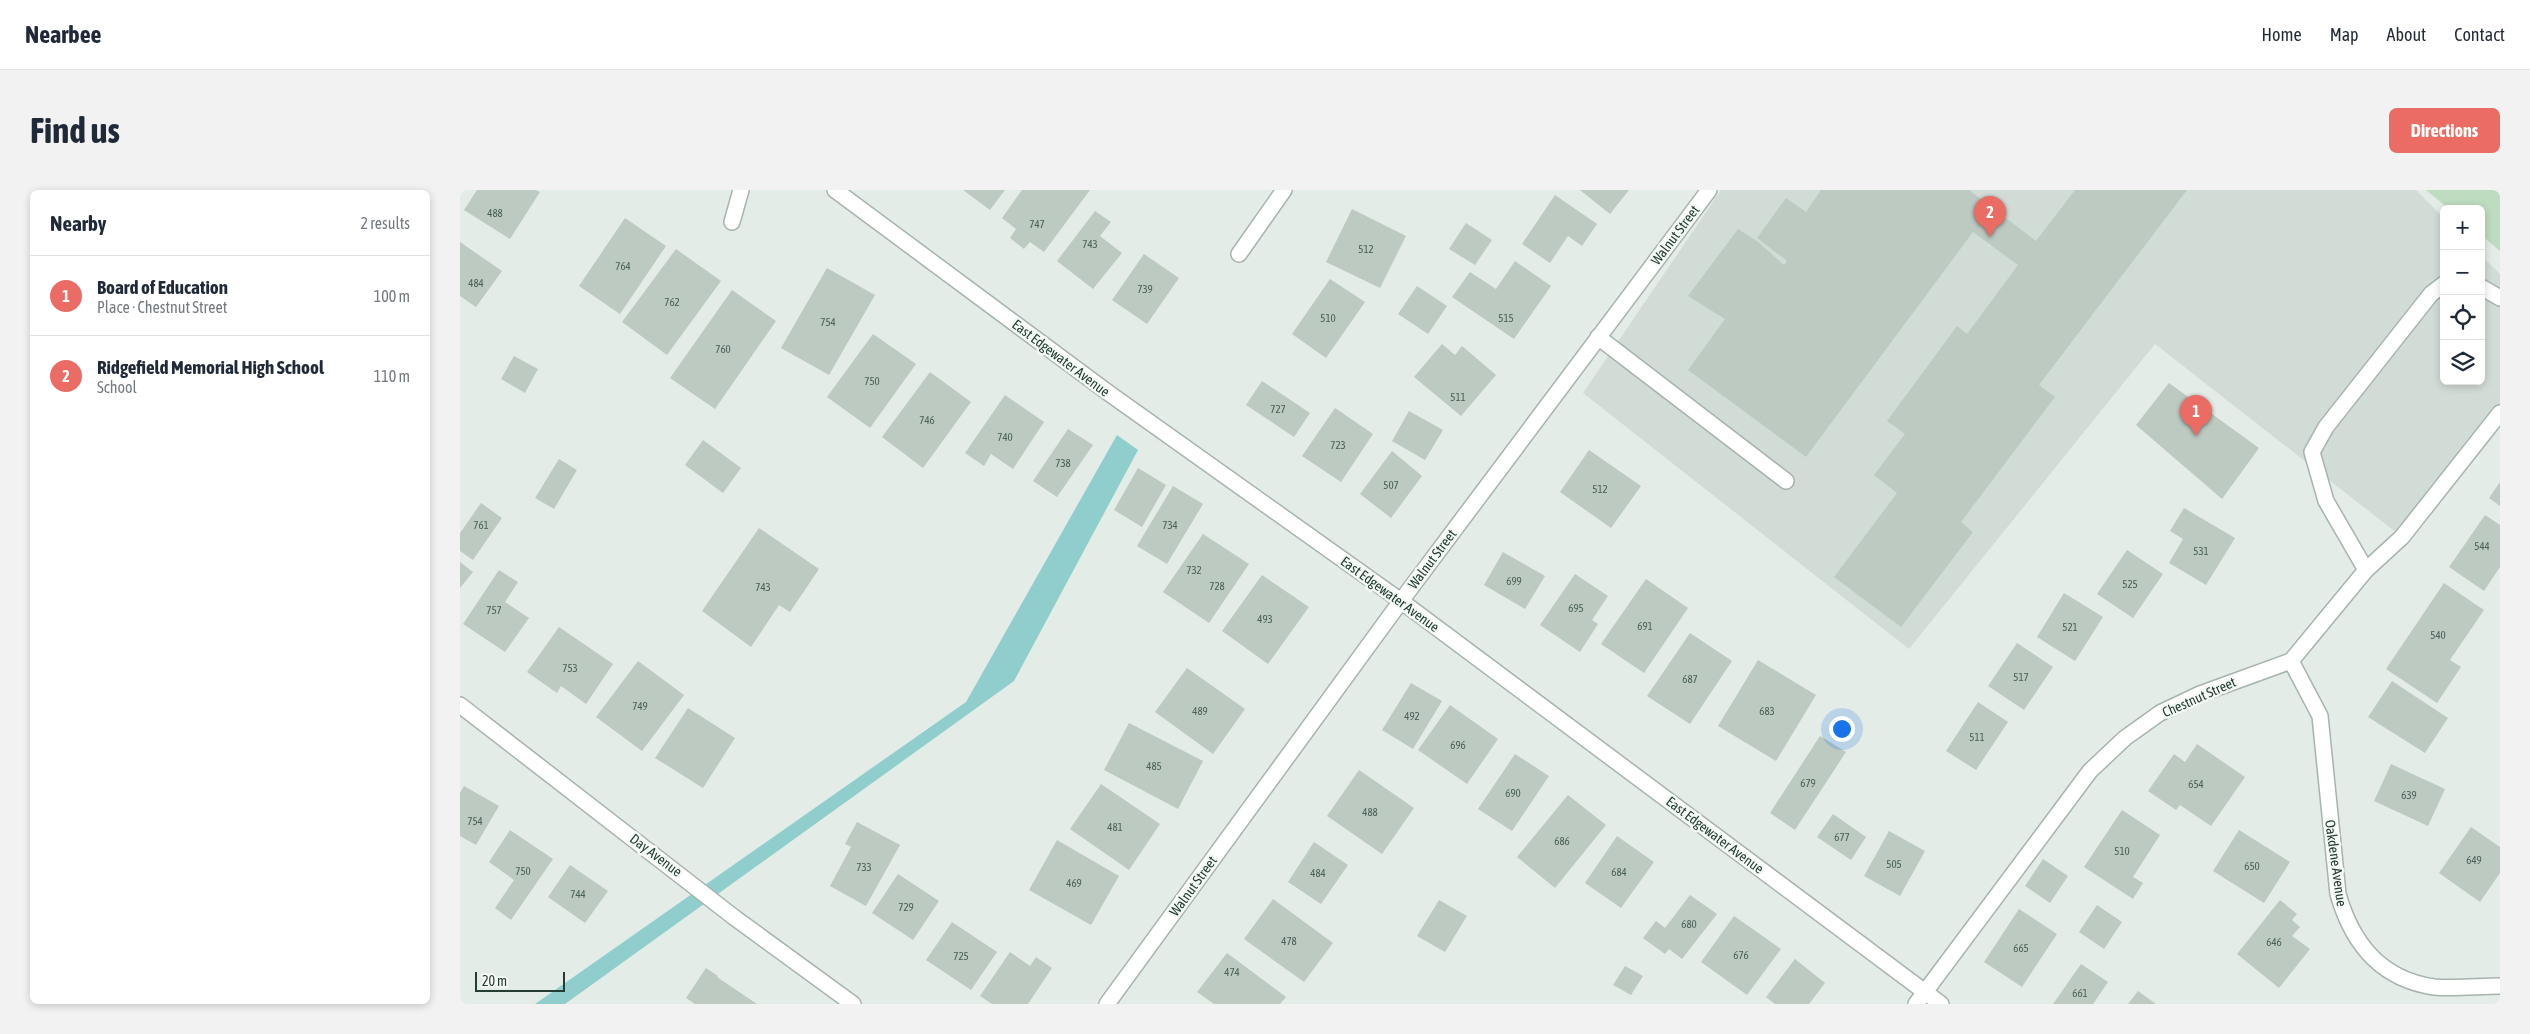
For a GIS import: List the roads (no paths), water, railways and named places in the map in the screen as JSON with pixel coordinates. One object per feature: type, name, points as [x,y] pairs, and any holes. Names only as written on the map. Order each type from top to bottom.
[{"type":"street","points":[[732,222],[740,190]]},
{"type":"street","name":"East Edgewater Avenue","points":[[834,190],[1110,394],[1401,601],[1921,998],[1941,1004]]},
{"type":"street","points":[[1239,254],[1284,190]]},
{"type":"street","name":"Walnut Street","points":[[1107,1004],[1401,601],[1709,190]]},
{"type":"street","points":[[2366,570],[2326,501],[2312,452],[2326,426],[2431,294],[2440,287]]},
{"type":"street","points":[[2485,289],[2500,298]]},
{"type":"street","points":[[1598,337],[1786,481]]},
{"type":"street","points":[[2291,661],[2366,570],[2402,537],[2500,413]]},
{"type":"street","name":"Oakdene Avenue","points":[[2291,661],[2320,716],[2338,894],[2346,922],[2360,945],[2381,965],[2404,979],[2434,987],[2500,986]]},
{"type":"street","name":"Chestnut Street","points":[[1921,998],[2090,771],[2125,738],[2160,713],[2200,694],[2291,661]]},
{"type":"street","name":"Day Avenue","points":[[460,704],[735,918],[853,1004]]},
{"type":"water","points":[[1117,435],[1138,450],[1014,681],[565,1004],[535,1004],[966,702]]},
{"type":"place","name":"Ridgefield Memorial High School","points":[[1990,237]]},
{"type":"place","name":"Board of Education","points":[[2196,436]]}]
